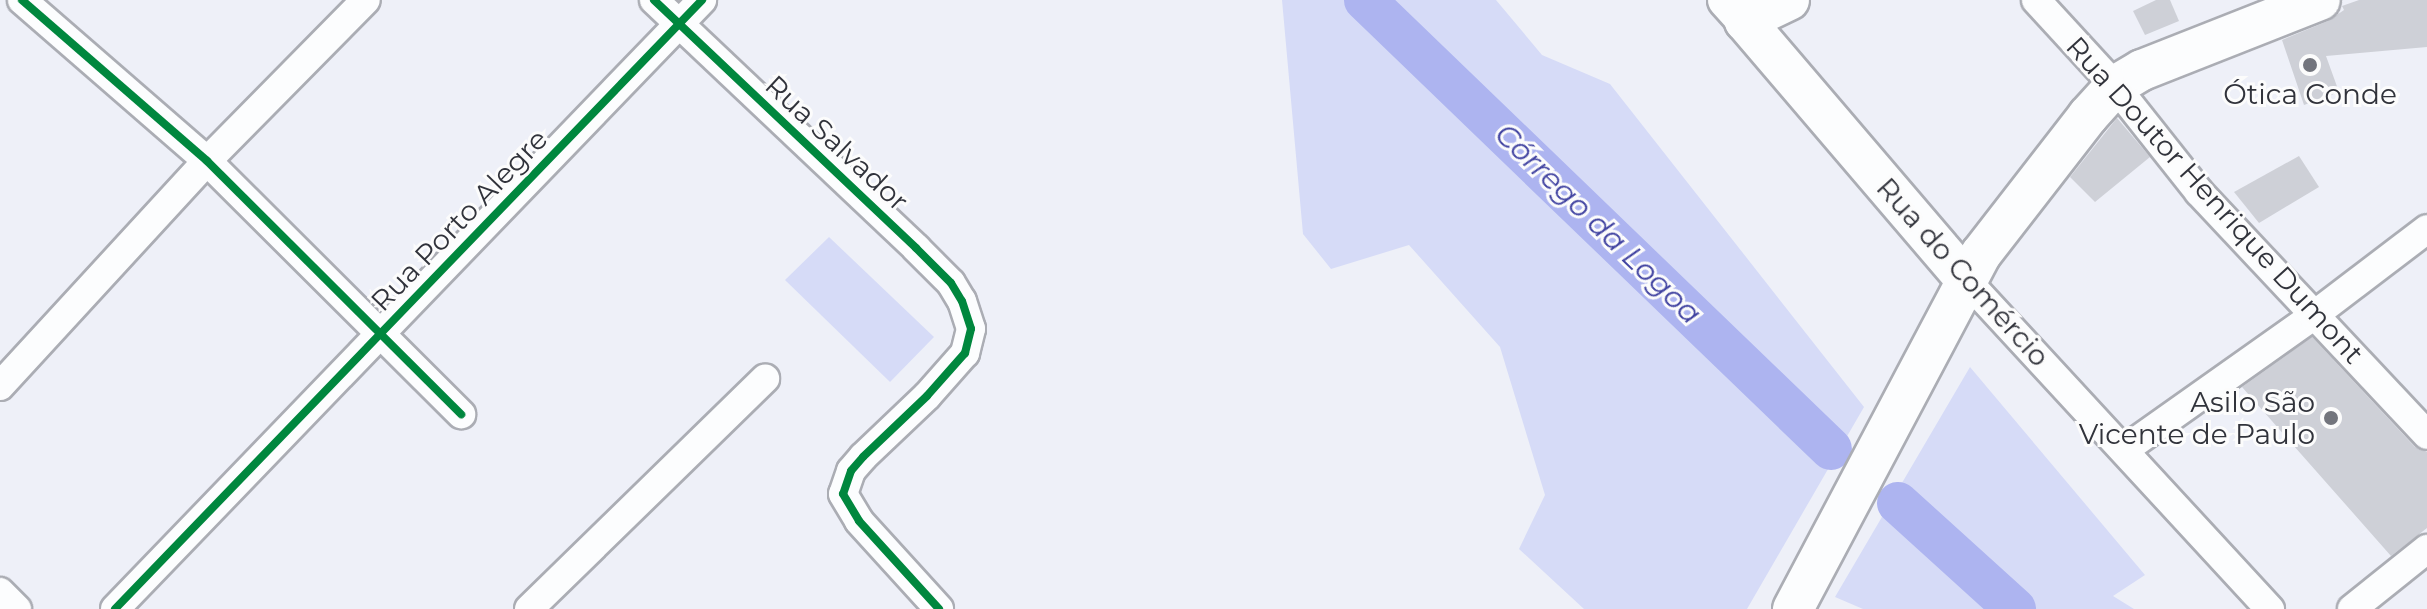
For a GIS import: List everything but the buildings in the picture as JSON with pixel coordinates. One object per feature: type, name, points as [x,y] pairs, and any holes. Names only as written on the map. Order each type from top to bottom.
[{"type":"main road","points":[[1735,10],[1789,0]]},
{"type":"main road","points":[[1793,609],[1967,281],[2002,223],[2115,86],[2167,60],[2320,0]]},
{"type":"main road","name":"Rua do Comércio","points":[[1735,10],[1967,281]]},
{"type":"street","points":[[22,0],[207,161],[461,414]]},
{"type":"street","points":[[0,386],[207,161],[366,0]]},
{"type":"street","name":"Rua Salvador","points":[[654,0],[951,283],[962,301],[971,329],[965,353],[951,371],[863,457],[844,484],[843,494],[859,521],[939,609]]},
{"type":"street","name":"Rua Porto Alegre","points":[[115,609],[702,0]]},
{"type":"street","name":"Rua Doutor Henrique Dumont","points":[[2036,0],[2115,86],[2199,192],[2427,435]]},
{"type":"street","points":[[2124,450],[2313,316],[2427,229]]},
{"type":"street","name":"Rua do Comércio","points":[[1967,281],[2270,609]]},
{"type":"street","points":[[529,609],[765,379]]},
{"type":"street","points":[[2352,609],[2427,549]]},
{"type":"street","points":[[0,592],[17,609]]},
{"type":"shaded area","points":[[1282,0],[1496,0],[1542,55],[1610,84],[1864,407],[1747,609],[1584,609],[1519,549],[1545,495],[1500,347],[1409,245],[1331,269],[1303,234]]},
{"type":"shaded area","points":[[829,237],[934,337],[890,382],[785,280]]},
{"type":"shaded area","points":[[1970,367],[2145,575],[2113,596],[2134,609],[1863,609],[1835,597]]},
{"type":"waterway","name":"Córrego da Logoa","points":[[1365,0],[1831,449]]},
{"type":"waterway","name":"Córrego da Logoa","points":[[1898,503],[2015,609]]},
{"type":"cycle path","points":[[22,0],[207,161],[461,414]]},
{"type":"cycle path","points":[[654,0],[916,248],[951,283],[962,301],[971,329],[965,353],[927,396],[863,457],[851,471],[843,494],[859,521],[939,609]]},
{"type":"cycle path","points":[[115,609],[702,0]]},
{"type":"place","name":"Ótica Conde","points":[[2310,65]]},
{"type":"place","name":"Asilo São Vicente de Paulo","points":[[2331,418]]}]
